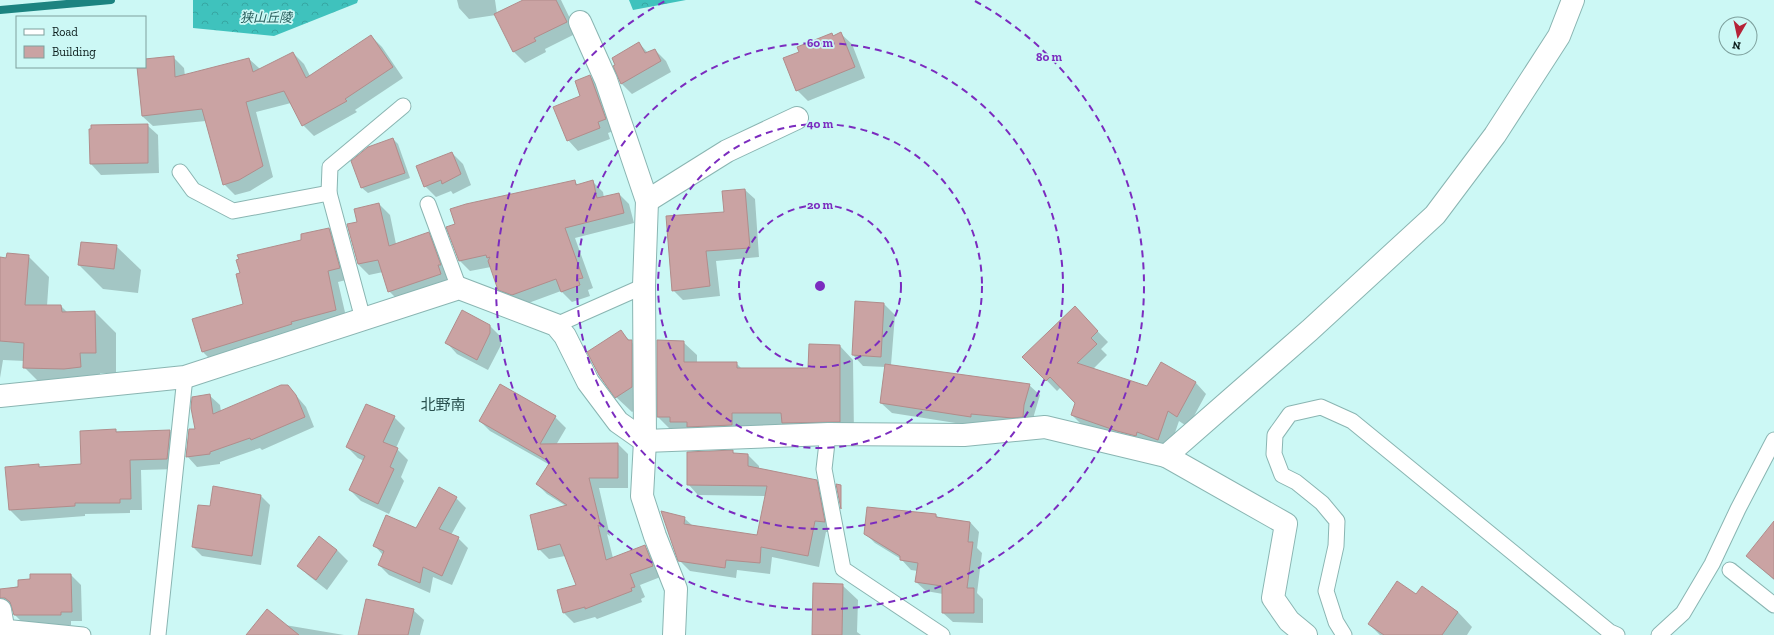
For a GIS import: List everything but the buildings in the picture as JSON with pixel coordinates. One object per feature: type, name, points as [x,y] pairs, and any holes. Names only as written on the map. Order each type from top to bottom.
[{"type":"street","points":[[1166,456],[1310,330],[1435,215],[1495,135],[1558,36],[1573,0]]},
{"type":"street","points":[[580,22],[606,80],[647,201],[644,286],[645,441],[642,496],[655,536],[676,589],[674,635]]},
{"type":"street","points":[[647,201],[726,151],[797,118]]},
{"type":"street","points":[[0,396],[185,377],[458,288],[556,326],[565,336],[588,382],[618,422],[645,441],[828,434],[964,435],[1045,427],[1166,456],[1286,524],[1273,598],[1289,621],[1306,635]]},
{"type":"lane","points":[[363,319],[329,193],[330,167],[402,106]]},
{"type":"lane","points":[[180,172],[193,190],[233,211],[329,193]]},
{"type":"lane","points":[[428,204],[458,288]]},
{"type":"lane","points":[[556,326],[644,286]]},
{"type":"lane","points":[[158,635],[185,377]]},
{"type":"lane","points":[[1344,635],[1336,622],[1326,591],[1336,546],[1337,521],[1322,503],[1296,482],[1282,475],[1274,454],[1275,435],[1290,414],[1321,407],[1352,421],[1617,635]]},
{"type":"lane","points":[[828,434],[824,469],[843,569],[942,635]]},
{"type":"lane","points":[[1659,635],[1683,613],[1687,607],[1712,564],[1738,509],[1774,440]]},
{"type":"lane","points":[[1730,570],[1774,605]]},
{"type":"lane","points":[[2,624],[83,635]]},
{"type":"green space","name":"狭山丘陵","points":[[193,0],[358,0],[357,3],[274,36],[193,28]]},
{"type":"green space","points":[[629,0],[686,0],[633,10]]},
{"type":"waterway","points":[[0,10],[111,0]]},
{"type":"district","name":"北野南","points":[[443,405]]}]
